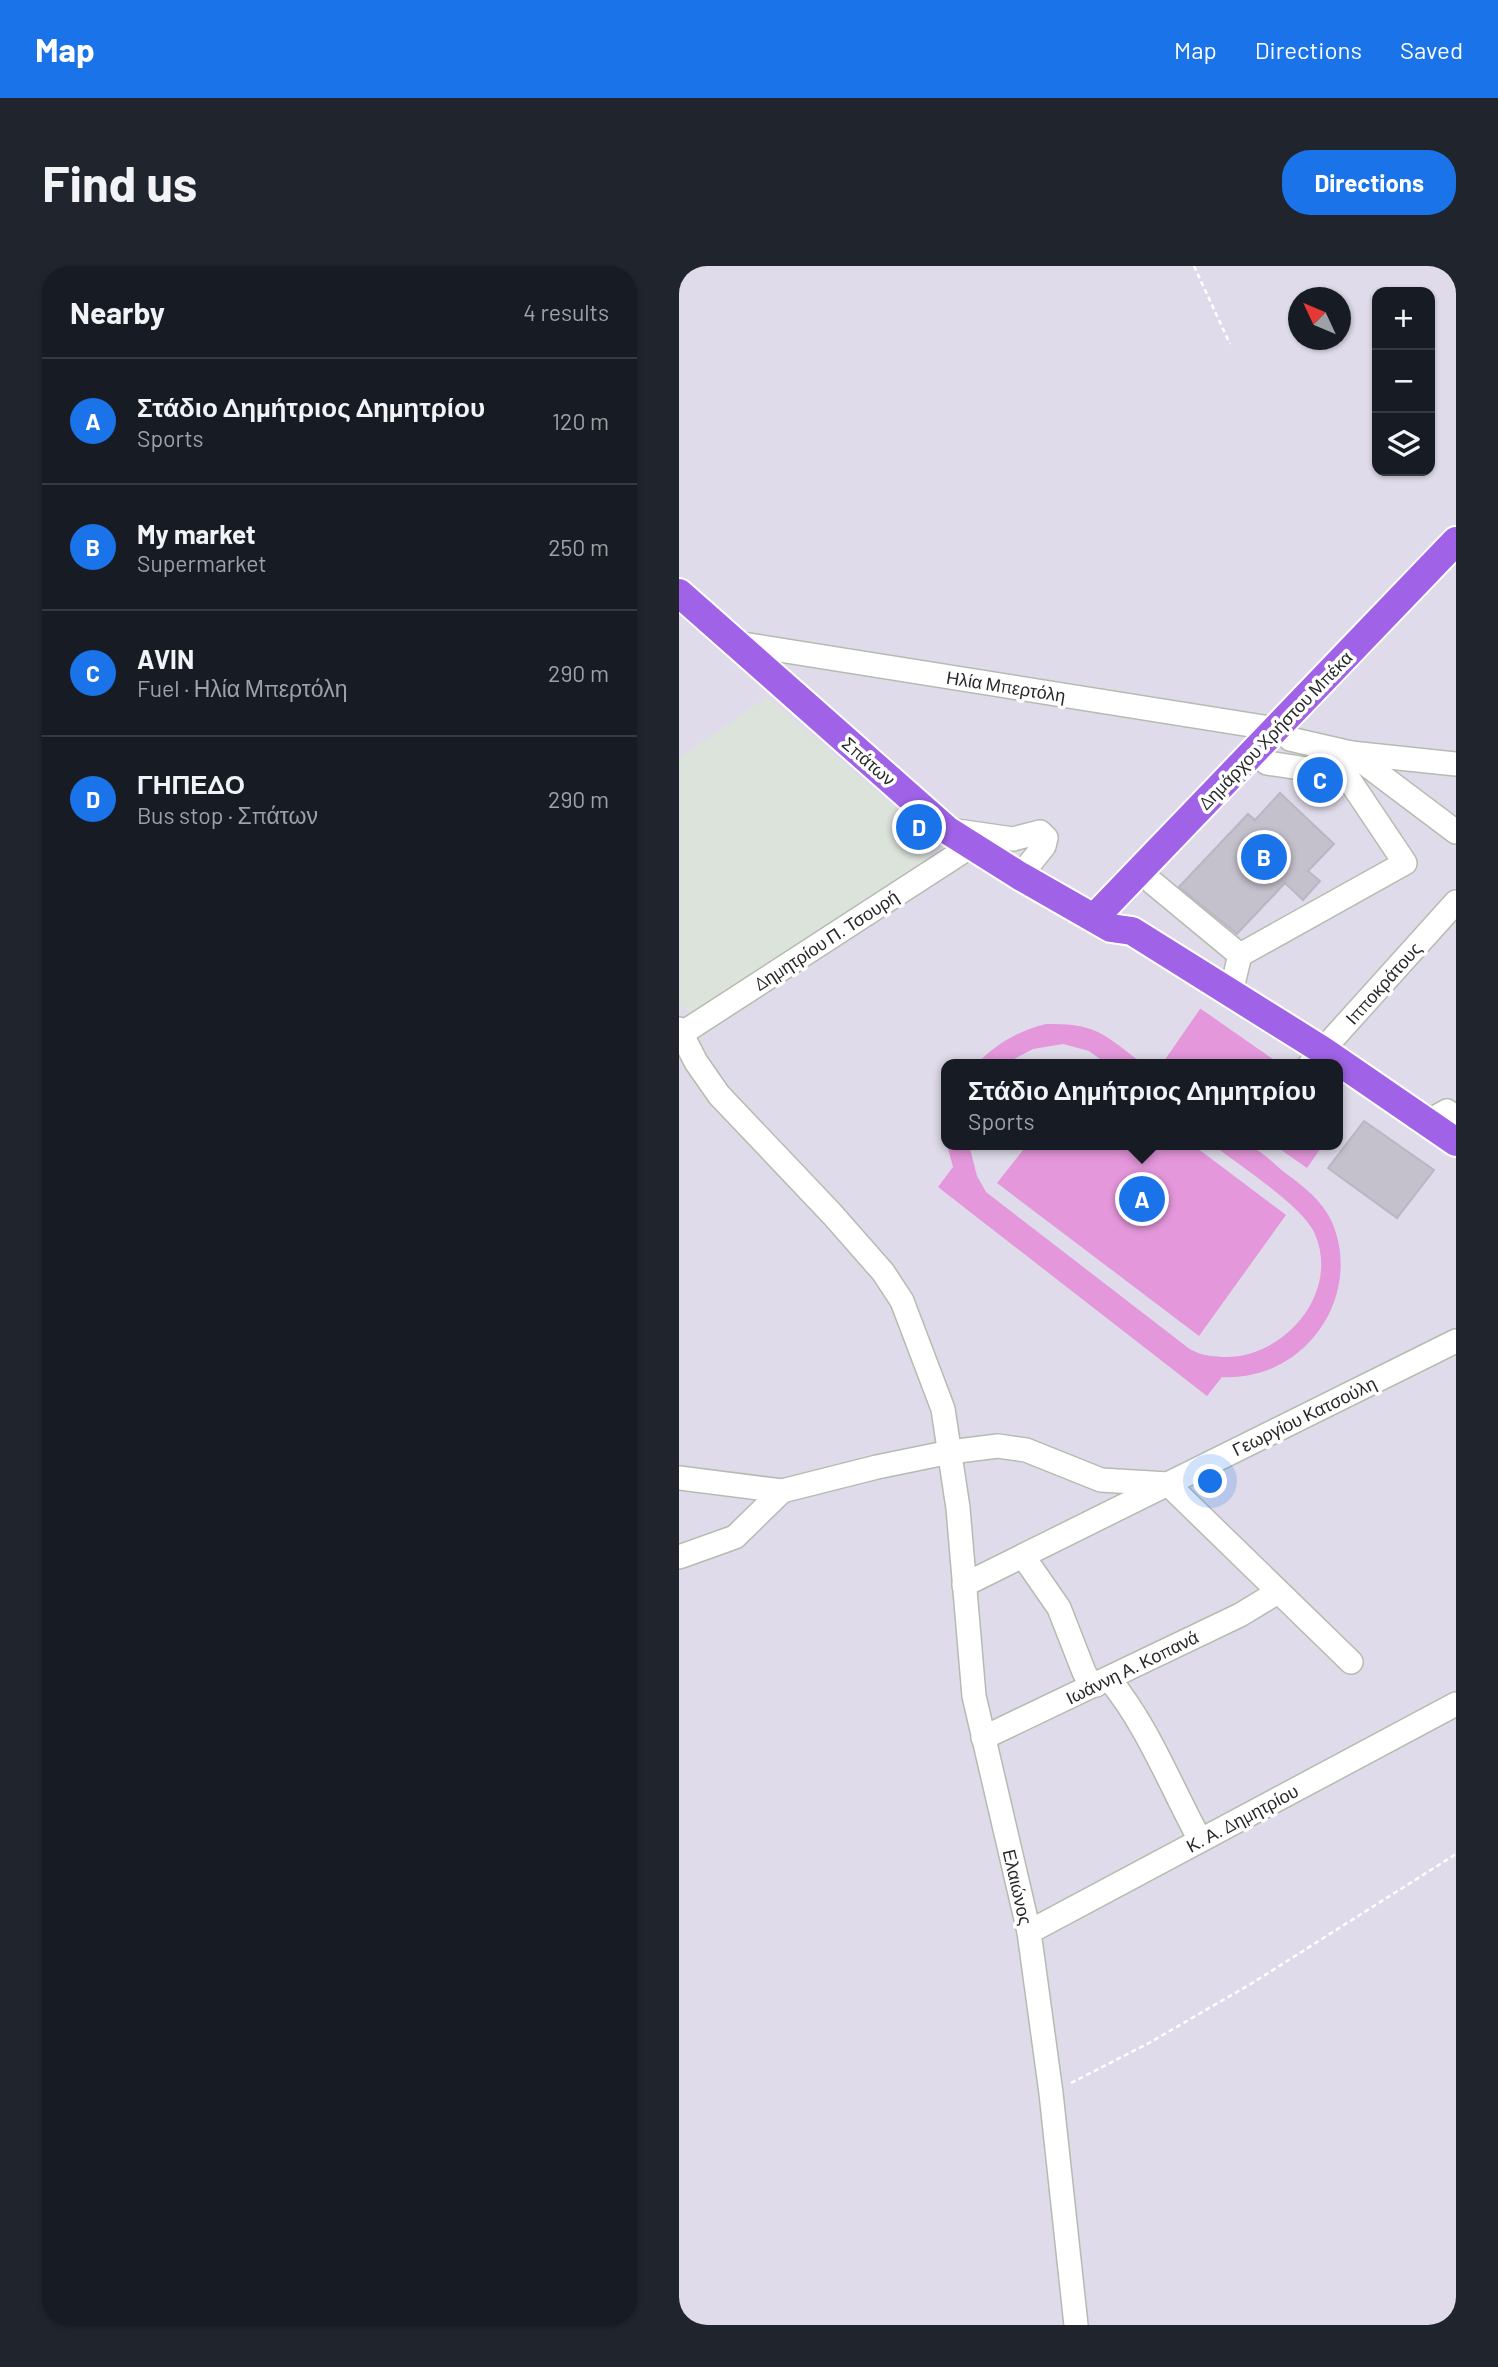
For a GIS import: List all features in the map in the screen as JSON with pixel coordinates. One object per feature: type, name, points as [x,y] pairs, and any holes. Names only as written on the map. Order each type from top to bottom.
[{"type":"main road","name":"Δημάρχου Χρήστου Μπέκα","points":[[1103,923],[1153,883],[1267,763],[1283,734],[1456,541]]},
{"type":"main road","name":"Δημάρχου Χρήστου Μπέκα","points":[[1103,923],[1283,734],[1456,563]]},
{"type":"main road","name":"Σπάτων","points":[[679,593],[947,830],[1020,876],[1103,923]]},
{"type":"main road","points":[[1103,923],[1132,931],[1231,992],[1313,1059]]},
{"type":"main road","points":[[1103,923],[1121,944],[1312,1059]]},
{"type":"main road","points":[[1343,1076],[1427,1122],[1456,1142]]},
{"type":"main road","points":[[1343,1086],[1456,1162]]},
{"type":"street","name":"Ηλία Μπερτόλη","points":[[736,643],[1283,734],[1349,764],[1456,764]]},
{"type":"street","points":[[1267,763],[1349,764],[1456,832]]},
{"type":"street","points":[[1231,992],[1240,955],[1405,863],[1349,764]]},
{"type":"street","points":[[947,830],[1013,839],[1041,832],[1046,838],[1044,846],[1020,876]]},
{"type":"street","name":"Δημητρίου Π. Τσουρή","points":[[680,1031],[971,846]]},
{"type":"street","points":[[1153,883],[1240,955]]},
{"type":"street","name":"Ιπποκράτους","points":[[1315,1059],[1456,902]]},
{"type":"street","name":"Ελαιώνος","points":[[680,1031],[696,1062],[719,1095],[832,1214],[889,1282],[902,1301],[943,1409],[950,1452],[974,1696],[1029,1932],[1051,2093],[1076,2325]]},
{"type":"street","points":[[1427,1122],[1447,1111],[1456,1118]]},
{"type":"street","name":"Γεωργίου Κατσούλη","points":[[964,1585],[1456,1340]]},
{"type":"street","points":[[679,1478],[782,1491],[877,1467],[950,1452],[998,1446],[1026,1450],[1101,1480],[1168,1484],[1351,1662]]},
{"type":"street","points":[[679,1557],[735,1537],[782,1491]]},
{"type":"street","points":[[1023,1556],[1059,1608],[1088,1679],[1103,1682],[1123,1696],[1200,1840]]},
{"type":"street","name":"Ιωάννη Α. Κοπανά","points":[[983,1738],[1240,1615],[1278,1592]]},
{"type":"street","name":"Κ. Α. Δημητρίου","points":[[1029,1932],[1456,1704]]},
{"type":"path","points":[[1193,266],[1230,344]]},
{"type":"path","points":[[1051,2093],[1149,2043],[1254,1982],[1456,1854]]},
{"type":"shaded area","points":[[767,697],[931,839],[928,866],[694,1015],[681,1006],[679,999],[679,758]]},
{"type":"shaded area","points":[[1201,1009],[1273,1059],[1165,1059]]},
{"type":"shaded area","points":[[1046,1024],[1089,1029],[1109,1038],[1137,1059],[1100,1059],[1089,1051],[1063,1044],[1033,1049],[1014,1059],[982,1059],[992,1050],[1027,1030]]},
{"type":"shaded area","points":[[948,1150],[970,1150],[977,1176],[986,1192],[1187,1347],[1204,1355],[1223,1357],[1246,1355],[1267,1347],[1286,1334],[1302,1318],[1314,1298],[1320,1277],[1321,1255],[1314,1232],[1307,1221],[1283,1198],[1220,1150],[1256,1150],[1311,1194],[1332,1222],[1340,1251],[1340,1279],[1333,1306],[1319,1330],[1301,1350],[1278,1366],[1251,1375],[1222,1377],[1207,1396],[938,1187],[953,1167]]},
{"type":"shaded area","points":[[1023,1150],[1200,1150],[1286,1215],[1199,1336],[997,1183]]},
{"type":"shaded area","points":[[1281,1150],[1320,1150],[1307,1168]]},
{"type":"building","points":[[1280,793],[1334,844],[1308,871],[1320,881],[1303,900],[1285,883],[1237,934],[1179,887],[1248,814],[1255,820]]},
{"type":"building","points":[[1364,1121],[1434,1170],[1397,1218],[1328,1168]]},
{"type":"place","name":"AVIN","points":[[1320,780]]},
{"type":"place","name":"ΓΗΠΕΔΟ","points":[[919,827]]},
{"type":"place","name":"My market","points":[[1264,857]]},
{"type":"place","name":"Στάδιο Δημήτριος Δημητρίου","points":[[1142,1199]]}]
